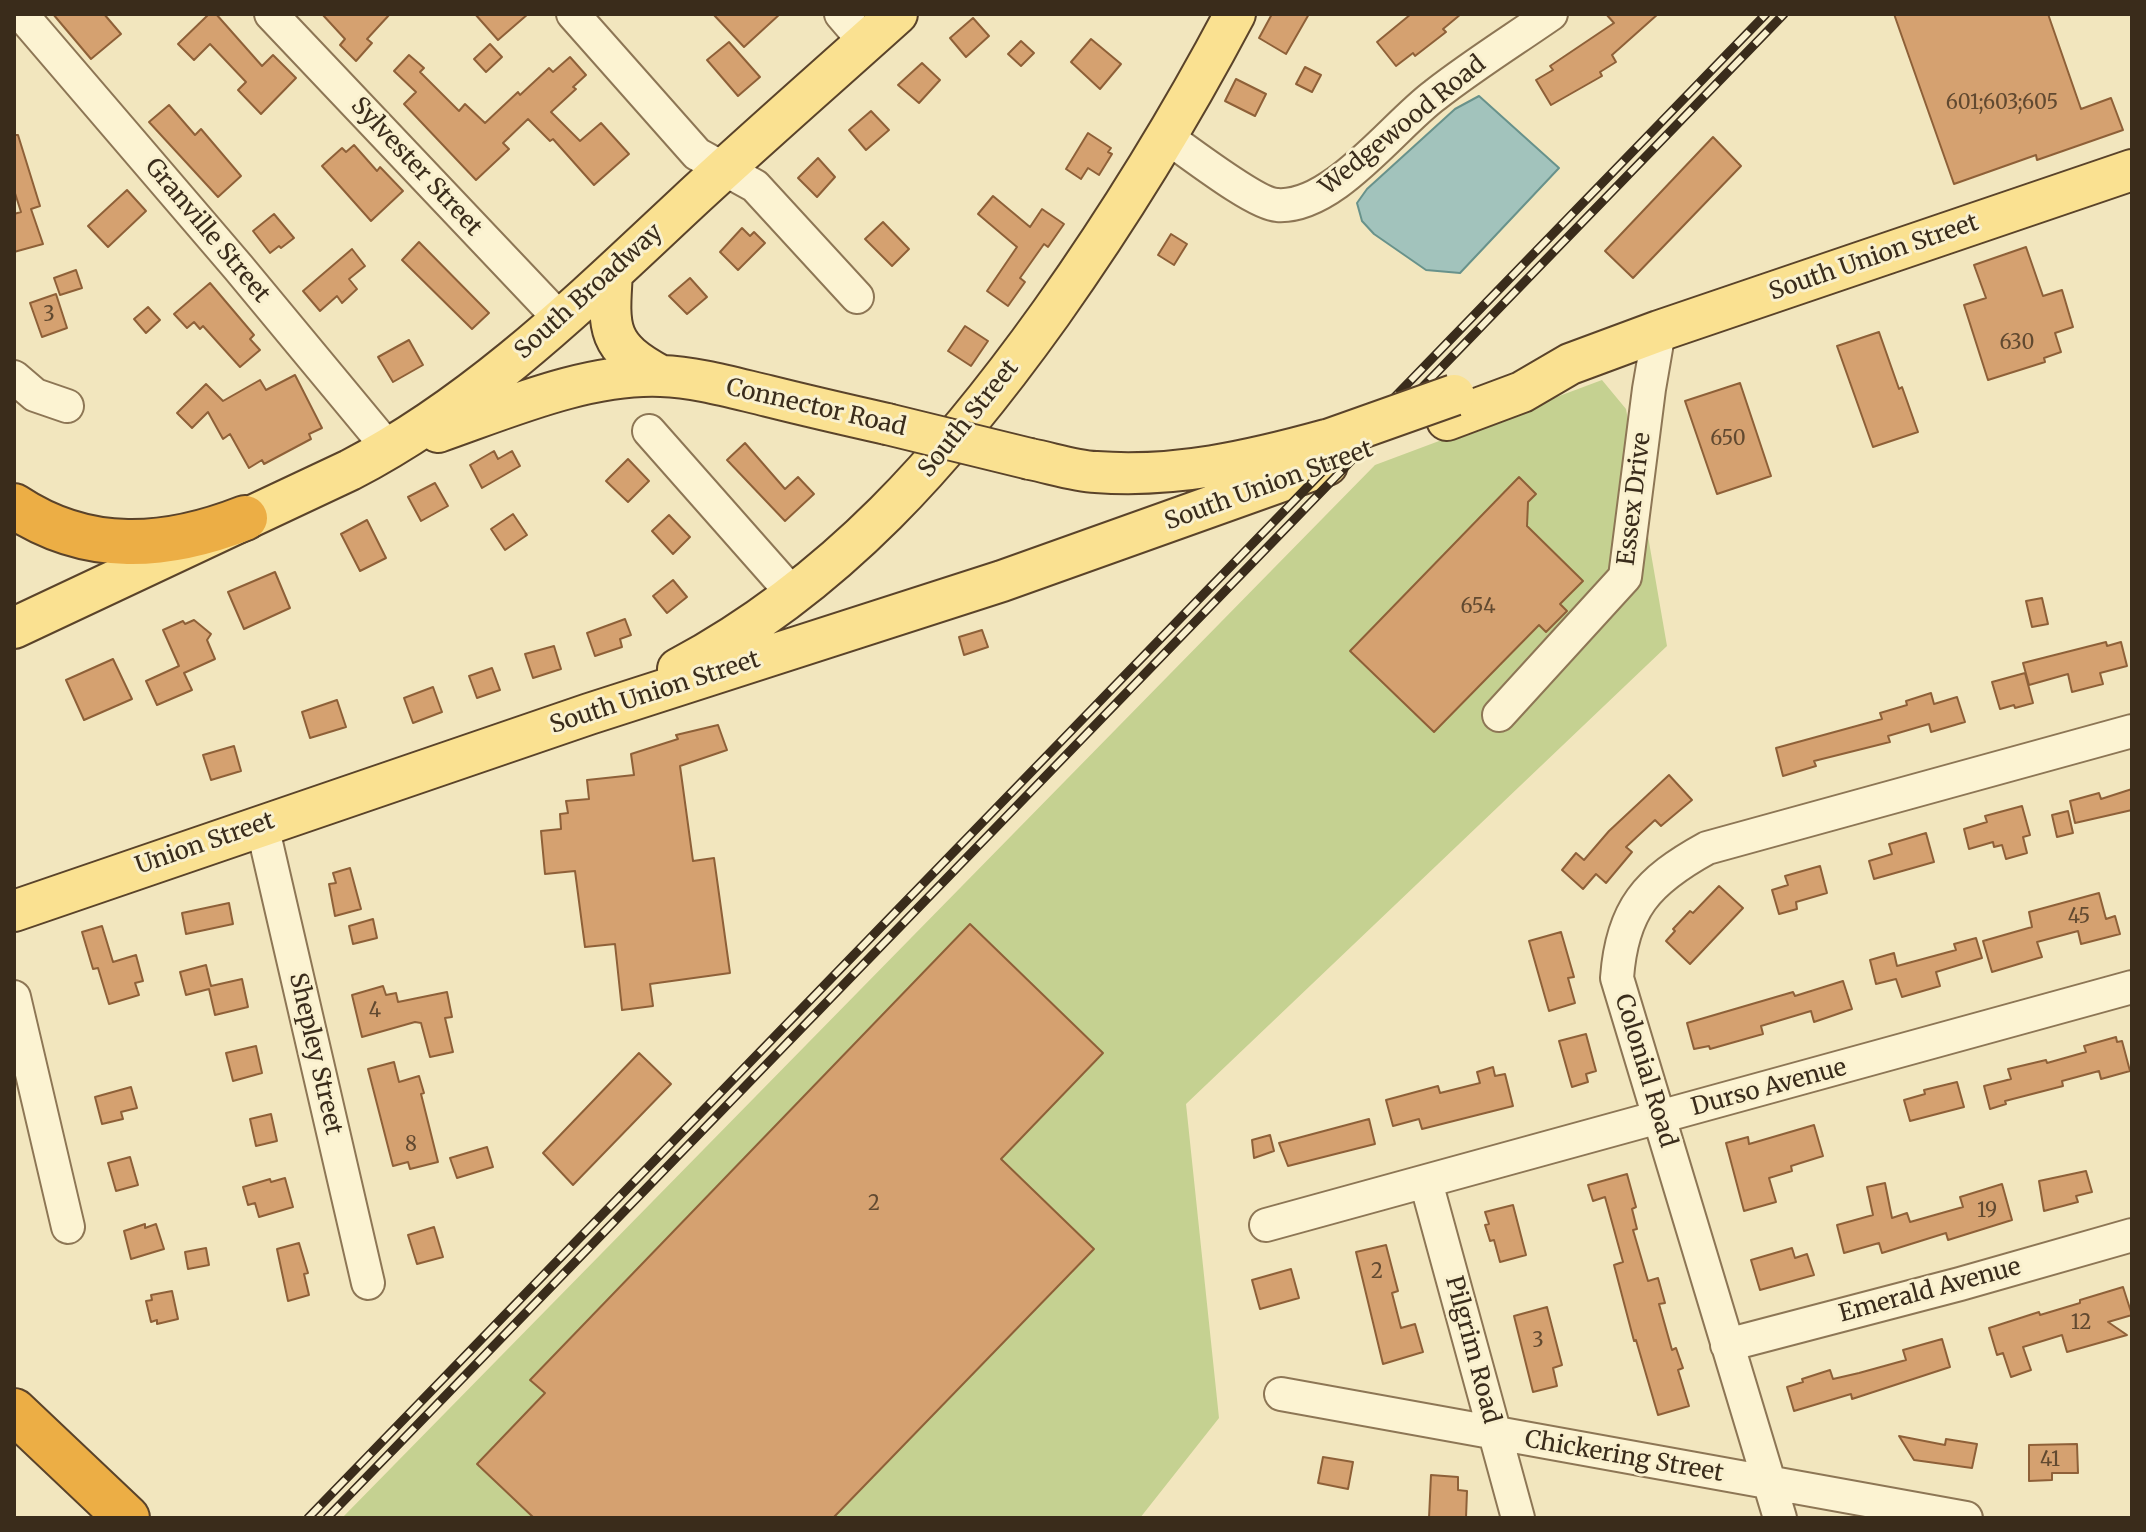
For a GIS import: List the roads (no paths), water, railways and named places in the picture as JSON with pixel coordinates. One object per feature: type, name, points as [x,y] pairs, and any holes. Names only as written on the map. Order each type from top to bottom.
[{"type":"highway","points":[[14,506],[32,518],[67,533],[113,543],[183,536],[245,518]]},
{"type":"highway","points":[[14,1411],[127,1518]]},
{"type":"main road","name":"South Broadway","points":[[14,628],[389,449],[502,369],[561,320],[725,168],[853,28],[897,14]]},
{"type":"main road","name":"South Street","points":[[589,714],[697,659],[774,610],[867,534],[933,466],[992,394],[1085,266],[1168,138],[1235,14]]},
{"type":"main road","name":"South Union Street","points":[[397,779],[1002,581],[1450,407],[1522,392],[1570,364],[1659,331],[2132,170]]},
{"type":"main road","points":[[612,273],[609,317],[614,333],[636,362],[661,376]]},
{"type":"main road","name":"Connector Road","points":[[389,449],[533,398],[625,377],[661,376],[733,387],[1093,472],[1154,474],[1328,452]]},
{"type":"main road","name":"Union Street","points":[[14,911],[397,779]]},
{"type":"street","points":[[14,18],[22,14]]},
{"type":"street","name":"Granville Street","points":[[22,14],[389,449]]},
{"type":"street","name":"Sylvester Street","points":[[271,14],[561,320]]},
{"type":"street","points":[[573,14],[697,154],[755,186],[857,297]]},
{"type":"street","name":"Wedgewood Road","points":[[1168,138],[1248,192],[1275,206],[1303,201],[1323,193],[1433,96],[1551,14]]},
{"type":"street","name":"Essex Drive","points":[[1499,715],[1625,577],[1659,331]]},
{"type":"street","points":[[14,377],[35,395],[67,406]]},
{"type":"street","points":[[649,431],[793,594]]},
{"type":"street","name":"Colonial Road","points":[[1780,1518],[1617,978],[1619,947],[1632,912],[1654,884],[1681,862],[1707,848],[2132,731]]},
{"type":"street","name":"Shepley Street","points":[[262,825],[368,1283]]},
{"type":"street","name":"Durso Avenue","points":[[1266,1225],[2132,987]]},
{"type":"street","points":[[14,997],[68,1227]]},
{"type":"street","name":"Pilgrim Road","points":[[1426,1182],[1518,1518]]},
{"type":"street","name":"Emerald Avenue","points":[[1727,1345],[2132,1235]]},
{"type":"street","name":"Chickering Street","points":[[1281,1394],[1966,1518]]},
{"type":"water","points":[[1479,96],[1559,168],[1460,273],[1426,270],[1374,234],[1362,221],[1357,203],[1367,189],[1455,109]]},
{"type":"railway","points":[[308,1518],[1766,14]]},
{"type":"railway","points":[[327,1518],[1784,14]]}]
